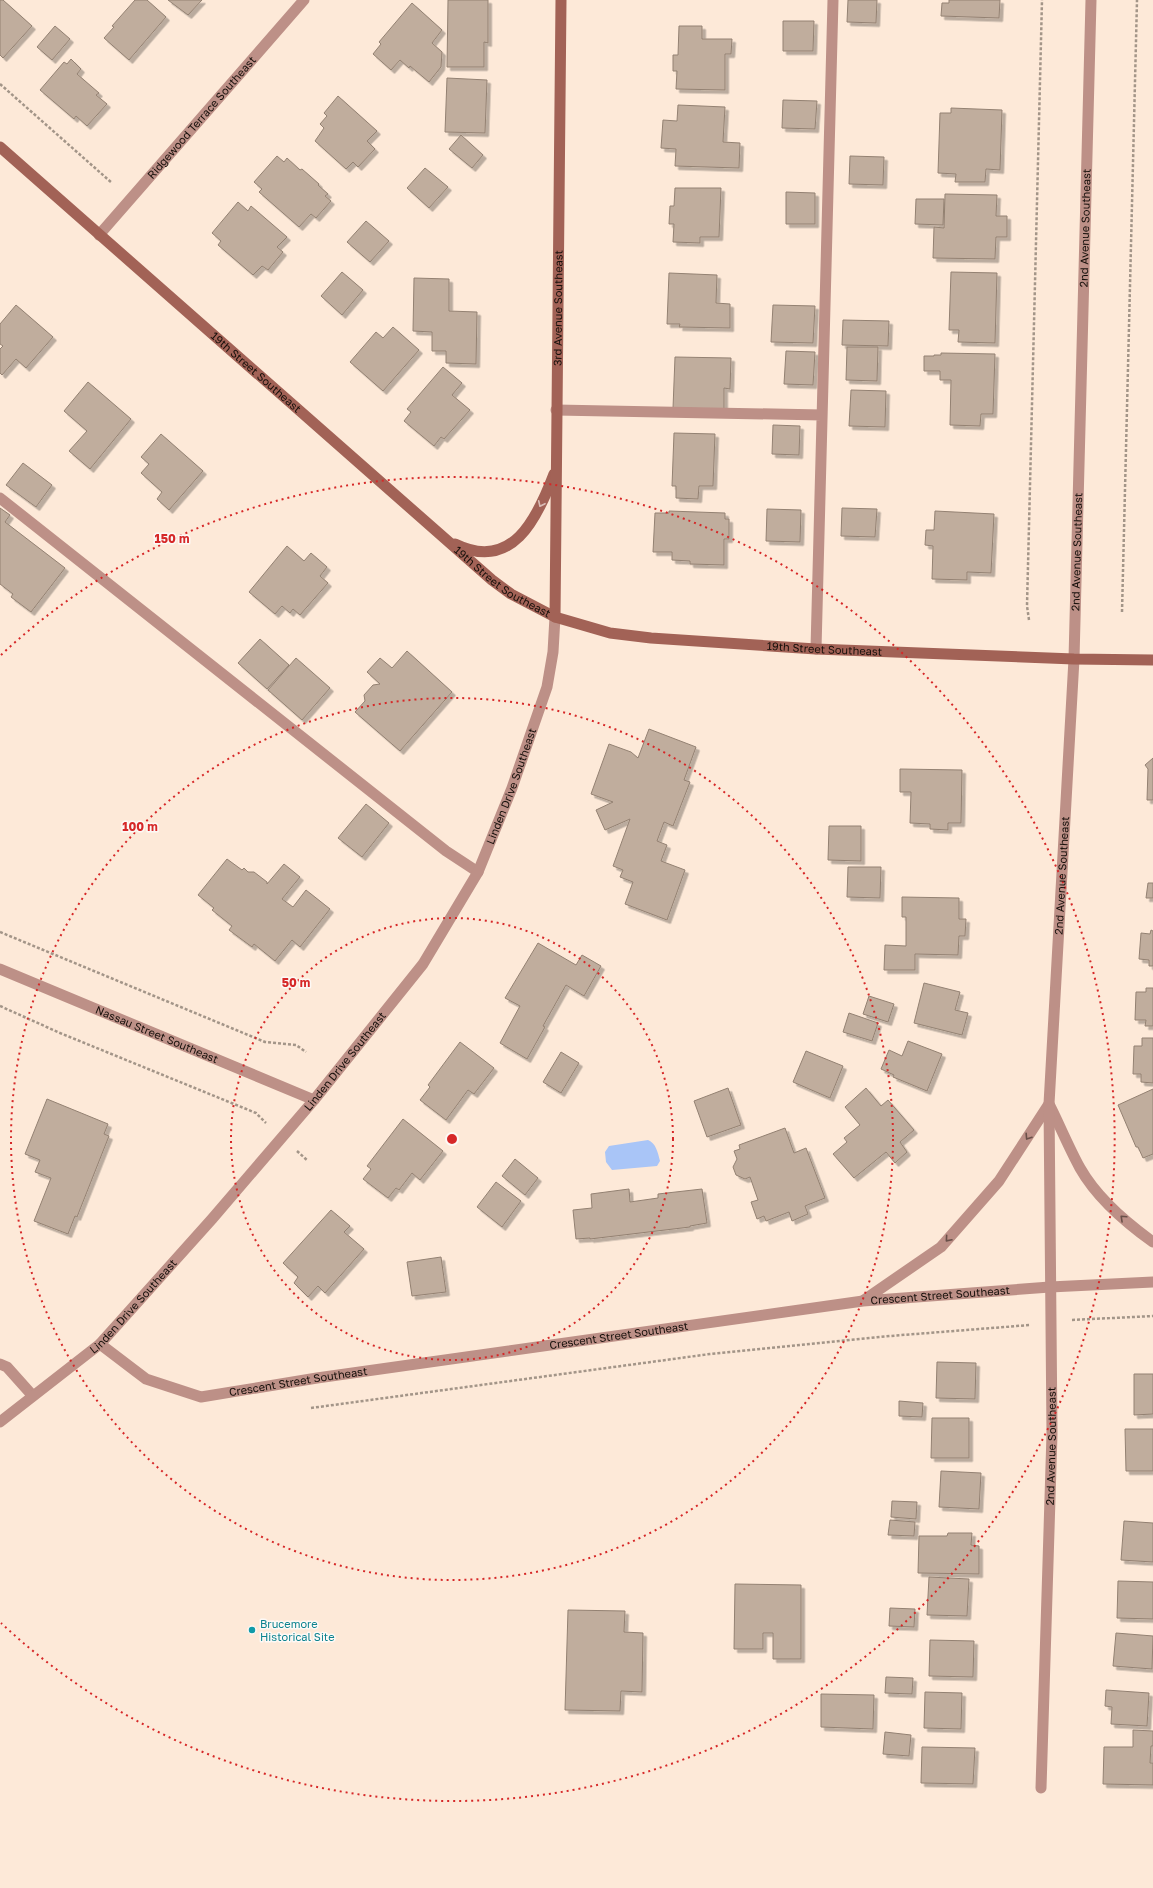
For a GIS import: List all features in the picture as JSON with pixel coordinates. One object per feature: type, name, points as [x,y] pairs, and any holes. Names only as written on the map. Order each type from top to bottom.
[{"type":"main road","name":"3rd Avenue Southeast","points":[[555,617],[561,0]]},
{"type":"main road","name":"19th Street Southeast","points":[[0,147],[492,580],[518,598],[555,617],[610,633],[651,638],[816,649],[1074,659],[1153,660]]},
{"type":"main road","points":[[446,540],[462,548],[483,552],[499,551],[510,546],[530,525],[540,508],[556,468]]},
{"type":"street","name":"Ridgewood Terrace Southeast","points":[[99,235],[304,0]]},
{"type":"street","points":[[816,649],[833,0]]},
{"type":"street","name":"2nd Avenue Southeast","points":[[1041,1788],[1052,1434],[1049,1104],[1074,659],[1091,0]]},
{"type":"street","points":[[556,410],[822,415]]},
{"type":"street","points":[[0,498],[440,846],[478,872]]},
{"type":"street","name":"Linden Drive Southeast","points":[[0,1422],[32,1395],[100,1344],[212,1219],[314,1100],[422,964],[478,872],[512,788],[547,687],[555,617]]},
{"type":"street","name":"Nassau Street Southeast","points":[[0,969],[314,1100]]},
{"type":"street","name":"2nd Avenue Southeast","points":[[1049,1104],[1080,1169],[1104,1201],[1133,1228],[1153,1242]]},
{"type":"street","name":"2nd Avenue Southeast","points":[[862,1301],[941,1247],[999,1181],[1049,1104]]},
{"type":"street","name":"Crescent Street Southeast","points":[[100,1344],[146,1378],[200,1397],[317,1378],[862,1301],[1050,1287],[1153,1282]]},
{"type":"street","points":[[0,1364],[7,1367],[32,1395]]},
{"type":"path","points":[[1029,620],[1027,606],[1042,0]]},
{"type":"path","points":[[1122,612],[1138,0]]},
{"type":"path","points":[[0,84],[112,183]]},
{"type":"path","points":[[0,932],[265,1042],[296,1045],[306,1052]]},
{"type":"path","points":[[0,1006],[60,1033],[256,1113],[269,1126]]},
{"type":"path","points":[[296,1151],[308,1161]]},
{"type":"path","points":[[311,1408],[710,1354],[1083,1319],[1153,1316]]},
{"type":"water","points":[[648,1140],[655,1146],[660,1161],[657,1166],[612,1170],[606,1162],[605,1152],[609,1146]]},
{"type":"building","points":[[0,0],[3,0],[32,26],[3,58],[0,55]]},
{"type":"building","points":[[135,0],[147,0],[166,17],[129,60],[104,38],[114,27],[112,26]]},
{"type":"building","points":[[168,0],[202,0],[188,15]]},
{"type":"building","points":[[448,0],[488,0],[488,43],[484,42],[484,67],[447,67]]},
{"type":"building","points":[[848,0],[877,0],[876,23],[847,22]]},
{"type":"building","points":[[949,0],[1000,0],[999,18],[941,16],[942,3],[949,3]]},
{"type":"building","points":[[412,3],[442,30],[432,43],[442,52],[441,67],[429,82],[410,66],[409,68],[400,60],[391,70],[373,54],[381,44],[379,42]]},
{"type":"building","points":[[783,21],[814,21],[813,51],[783,51]]},
{"type":"building","points":[[55,26],[70,39],[52,60],[37,47]]},
{"type":"building","points":[[679,26],[702,26],[702,39],[732,39],[731,54],[725,54],[725,90],[676,89],[677,71],[673,71],[673,55],[678,55]]},
{"type":"building","points":[[71,59],[81,69],[77,74],[99,93],[96,95],[107,104],[87,126],[76,116],[74,119],[40,90],[64,62],[67,64]]},
{"type":"building","points":[[447,78],[487,80],[485,133],[445,132]]},
{"type":"building","points":[[338,96],[377,131],[367,141],[375,149],[358,167],[353,162],[346,169],[315,141],[324,128],[320,124],[327,116],[324,113]]},
{"type":"building","points":[[783,100],[817,101],[815,129],[782,128]]},
{"type":"building","points":[[678,105],[725,107],[723,142],[740,143],[739,168],[675,166],[676,149],[661,148],[663,120],[677,121]]},
{"type":"building","points":[[951,108],[1002,110],[1000,170],[986,169],[985,182],[955,182],[956,174],[938,173],[940,113],[951,113]]},
{"type":"building","points":[[461,135],[483,155],[472,168],[449,149]]},
{"type":"building","points":[[277,156],[284,162],[287,158],[300,170],[302,169],[319,184],[318,185],[328,194],[325,196],[331,201],[316,218],[311,214],[299,227],[259,192],[262,189],[254,182]]},
{"type":"building","points":[[850,156],[884,157],[883,185],[849,184]]},
{"type":"building","points":[[425,168],[448,187],[429,208],[407,188]]},
{"type":"building","points":[[675,188],[721,188],[719,237],[700,237],[700,243],[673,242],[674,224],[669,224],[670,206],[674,206]]},
{"type":"building","points":[[786,192],[815,193],[815,224],[786,224]]},
{"type":"building","points":[[945,194],[997,195],[996,216],[1007,216],[1007,237],[996,237],[995,259],[933,258],[934,227],[944,228]]},
{"type":"building","points":[[916,199],[944,199],[943,225],[915,224]]},
{"type":"building","points":[[238,202],[248,211],[251,206],[287,237],[277,247],[283,252],[268,270],[262,266],[253,275],[218,245],[221,241],[212,233]]},
{"type":"building","points":[[366,221],[389,241],[370,262],[347,242]]},
{"type":"building","points":[[342,272],[363,290],[342,315],[321,296]]},
{"type":"building","points":[[951,272],[997,273],[995,343],[958,342],[959,330],[949,330]]},
{"type":"building","points":[[669,273],[717,275],[716,303],[730,304],[730,328],[679,327],[680,324],[667,324]]},
{"type":"building","points":[[414,278],[449,279],[449,311],[477,312],[476,364],[446,363],[446,351],[432,351],[432,332],[413,331]]},
{"type":"building","points":[[16,305],[53,337],[26,368],[16,359],[2,375],[0,373],[0,349],[3,346],[0,344],[0,324]]},
{"type":"building","points":[[773,305],[815,306],[813,343],[771,342]]},
{"type":"building","points":[[843,320],[889,321],[888,346],[842,345]]},
{"type":"building","points":[[393,327],[419,350],[383,391],[350,362],[376,332],[383,338]]},
{"type":"building","points":[[847,347],[878,347],[877,381],[846,380]]},
{"type":"building","points":[[786,351],[815,352],[813,385],[784,384]]},
{"type":"building","points":[[941,353],[995,354],[993,414],[981,414],[980,426],[950,425],[951,380],[940,380],[940,371],[924,371],[924,356],[941,355]]},
{"type":"building","points":[[675,357],[731,358],[730,389],[724,388],[724,409],[673,408]]},
{"type":"building","points":[[443,367],[462,383],[452,395],[470,410],[444,439],[441,437],[434,446],[404,421],[411,412],[407,409]]},
{"type":"building","points":[[88,382],[131,419],[90,469],[69,451],[87,431],[64,411]]},
{"type":"building","points":[[851,390],[886,391],[885,427],[849,426]]},
{"type":"building","points":[[773,425],[800,426],[799,455],[772,454]]},
{"type":"building","points":[[674,433],[715,434],[713,486],[699,486],[698,499],[676,498],[676,486],[672,486]]},
{"type":"building","points":[[161,434],[203,471],[169,510],[157,499],[162,492],[141,473],[149,464],[141,457]]},
{"type":"building","points":[[23,463],[52,485],[36,507],[6,485]]},
{"type":"building","points":[[0,508],[10,515],[5,522],[65,568],[31,612],[11,597],[13,594],[0,584]]},
{"type":"building","points":[[842,508],[877,509],[875,537],[841,536]]},
{"type":"building","points":[[767,509],[801,510],[800,542],[766,541]]},
{"type":"building","points":[[669,511],[725,513],[725,519],[729,519],[729,539],[724,539],[724,565],[690,564],[690,561],[672,560],[672,552],[653,552],[655,513],[669,513]]},
{"type":"building","points":[[935,511],[994,514],[991,573],[967,572],[967,580],[932,579],[933,546],[925,545],[926,530],[934,530]]},
{"type":"building","points":[[287,546],[304,561],[311,553],[327,567],[320,576],[328,583],[300,615],[293,609],[290,613],[282,606],[275,614],[249,592]]},
{"type":"building","points":[[260,639],[289,665],[267,689],[238,663]]},
{"type":"building","points":[[407,651],[452,692],[400,751],[355,712],[365,701],[364,695],[373,685],[380,684],[367,672],[380,658],[392,668]]},
{"type":"building","points":[[296,658],[330,688],[302,720],[268,690]]},
{"type":"building","points":[[649,729],[696,747],[684,780],[690,782],[673,826],[664,822],[657,841],[667,845],[661,861],[685,870],[667,920],[625,904],[633,882],[620,877],[623,870],[613,866],[630,819],[605,830],[596,810],[613,802],[591,794],[609,744],[631,752],[638,758]]},
{"type":"building","points":[[1153,758],[1153,800],[1147,800],[1148,769],[1145,765]]},
{"type":"building","points":[[900,769],[962,770],[961,823],[948,823],[948,830],[930,829],[930,824],[910,823],[911,792],[900,792]]},
{"type":"building","points":[[366,804],[389,823],[362,857],[338,838]]},
{"type":"building","points":[[829,826],[861,826],[861,861],[828,860]]},
{"type":"building","points":[[227,859],[242,870],[244,868],[248,872],[254,872],[267,882],[267,884],[284,864],[300,877],[282,899],[293,907],[306,890],[330,909],[300,947],[292,940],[275,961],[254,944],[252,947],[229,930],[232,926],[212,910],[214,908],[198,895]]},
{"type":"building","points":[[848,867],[881,867],[880,898],[847,897]]},
{"type":"building","points":[[1148,883],[1153,883],[1153,898],[1146,898]]},
{"type":"building","points":[[902,897],[959,898],[959,919],[966,919],[965,936],[959,936],[958,955],[915,954],[915,970],[884,970],[885,945],[906,946],[906,917],[902,917]]},
{"type":"building","points":[[1151,930],[1153,931],[1153,966],[1149,966],[1149,960],[1139,959],[1141,933],[1150,934]]},
{"type":"building","points":[[538,943],[576,965],[582,955],[601,966],[584,996],[566,985],[543,1026],[545,1027],[527,1059],[500,1043],[520,1006],[505,998]]},
{"type":"building","points":[[924,983],[960,992],[955,1010],[968,1013],[962,1035],[914,1023]]},
{"type":"building","points":[[1146,988],[1153,988],[1153,1026],[1145,1026],[1146,1020],[1135,1020],[1136,992],[1146,992]]},
{"type":"building","points":[[869,996],[894,1004],[888,1022],[863,1014]]},
{"type":"building","points":[[849,1013],[878,1023],[872,1041],[843,1032]]},
{"type":"building","points":[[1142,1038],[1153,1038],[1153,1083],[1141,1082],[1141,1074],[1133,1074],[1134,1046],[1142,1046]]},
{"type":"building","points":[[908,1041],[942,1054],[927,1091],[893,1077],[894,1075],[881,1069],[889,1050],[902,1056]]},
{"type":"building","points":[[460,1042],[494,1068],[474,1094],[468,1090],[446,1120],[420,1100],[430,1087],[428,1085]]},
{"type":"building","points":[[806,1051],[843,1066],[830,1098],[793,1082]]},
{"type":"building","points":[[561,1052],[579,1063],[561,1093],[543,1082]]},
{"type":"building","points":[[728,1088],[741,1125],[707,1137],[694,1101]]},
{"type":"building","points":[[866,1088],[881,1106],[888,1100],[914,1130],[900,1142],[907,1152],[895,1163],[886,1152],[854,1178],[833,1154],[847,1142],[844,1138],[860,1125],[845,1107]]},
{"type":"building","points":[[1153,1089],[1153,1154],[1143,1158],[1138,1147],[1136,1147],[1118,1105]]},
{"type":"building","points":[[47,1099],[108,1124],[104,1134],[109,1136],[77,1217],[75,1216],[68,1234],[34,1221],[51,1178],[35,1172],[40,1160],[25,1154]]},
{"type":"building","points":[[403,1119],[443,1151],[420,1180],[412,1173],[399,1190],[396,1188],[388,1198],[363,1179],[371,1169],[367,1166]]},
{"type":"building","points":[[785,1128],[794,1153],[806,1148],[825,1198],[805,1206],[808,1214],[792,1221],[789,1212],[766,1221],[764,1216],[757,1219],[751,1202],[758,1200],[750,1177],[745,1179],[736,1175],[733,1167],[737,1159],[734,1151],[740,1149],[739,1145]]},
{"type":"building","points":[[515,1159],[538,1178],[525,1195],[502,1176]]},
{"type":"building","points":[[496,1182],[521,1201],[502,1227],[477,1207]]},
{"type":"building","points":[[629,1189],[630,1202],[658,1198],[658,1194],[702,1189],[707,1223],[690,1227],[590,1239],[576,1239],[573,1210],[592,1208],[591,1194]]},
{"type":"building","points":[[331,1210],[350,1226],[344,1232],[364,1249],[325,1293],[318,1286],[308,1297],[294,1283],[298,1277],[283,1263]]},
{"type":"building","points":[[441,1257],[446,1292],[412,1296],[407,1262]]},
{"type":"building","points":[[937,1362],[976,1363],[975,1399],[936,1398]]},
{"type":"building","points":[[1134,1374],[1153,1374],[1153,1414],[1134,1415]]},
{"type":"building","points":[[899,1401],[923,1403],[922,1417],[899,1416]]},
{"type":"building","points":[[932,1418],[969,1418],[969,1458],[931,1458]]},
{"type":"building","points":[[1125,1429],[1153,1429],[1153,1471],[1126,1471]]},
{"type":"building","points":[[941,1471],[981,1473],[979,1509],[939,1507]]},
{"type":"building","points":[[892,1501],[917,1502],[916,1519],[891,1517]]},
{"type":"building","points":[[890,1520],[915,1522],[914,1536],[888,1535]]},
{"type":"building","points":[[1124,1521],[1153,1523],[1153,1562],[1121,1560]]},
{"type":"building","points":[[948,1533],[972,1533],[971,1545],[979,1546],[979,1574],[918,1573],[919,1536],[947,1536]]},
{"type":"building","points":[[929,1577],[969,1579],[967,1616],[927,1615]]},
{"type":"building","points":[[1118,1581],[1153,1582],[1153,1619],[1117,1618]]},
{"type":"building","points":[[735,1584],[801,1585],[801,1659],[773,1659],[773,1633],[763,1633],[763,1649],[734,1649]]},
{"type":"building","points":[[890,1608],[915,1609],[914,1627],[889,1626]]},
{"type":"building","points":[[568,1610],[625,1611],[624,1632],[643,1633],[642,1692],[621,1691],[620,1711],[565,1710]]},
{"type":"building","points":[[1116,1633],[1153,1636],[1152,1669],[1113,1666]]},
{"type":"building","points":[[930,1640],[974,1641],[973,1677],[929,1676]]},
{"type":"building","points":[[886,1677],[913,1678],[912,1694],[885,1693]]},
{"type":"building","points":[[1106,1690],[1149,1693],[1147,1726],[1111,1724],[1112,1707],[1105,1706]]},
{"type":"building","points":[[925,1692],[962,1693],[961,1729],[924,1728]]},
{"type":"building","points":[[821,1694],[874,1695],[873,1729],[821,1727]]},
{"type":"building","points":[[1133,1730],[1153,1731],[1153,1746],[1151,1746],[1150,1763],[1153,1763],[1153,1785],[1103,1784],[1104,1747],[1133,1747]]},
{"type":"building","points":[[885,1732],[911,1735],[909,1756],[883,1754]]},
{"type":"building","points":[[922,1747],[975,1748],[973,1784],[921,1783]]},
{"type":"place","name":"Brucemore Historical Site","points":[[252,1630]]}]
